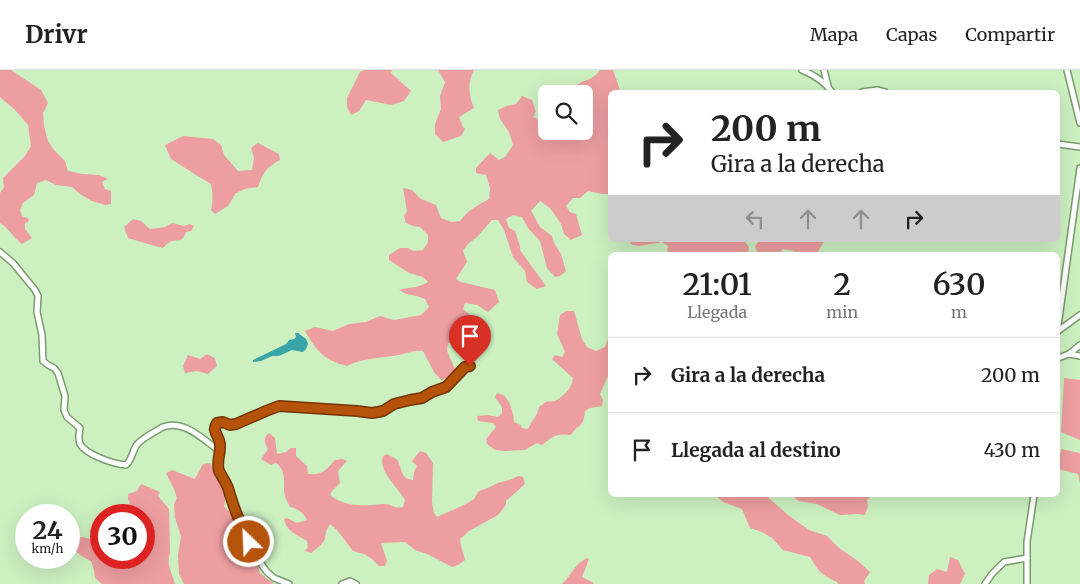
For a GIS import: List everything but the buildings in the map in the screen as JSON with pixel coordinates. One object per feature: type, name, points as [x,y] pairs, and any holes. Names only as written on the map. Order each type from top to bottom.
[{"type":"street","points":[[802,70],[828,86]]},
{"type":"street","points":[[824,70],[831,90]]},
{"type":"street","points":[[1067,70],[1080,123]]},
{"type":"street","points":[[1060,144],[1080,147]]},
{"type":"street","points":[[1060,285],[1080,168]]},
{"type":"street","points":[[0,252],[13,263],[38,296],[37,312],[42,335],[43,361],[58,373],[65,396],[64,410],[67,418],[80,428],[79,441],[84,449],[108,462],[126,465],[129,463],[132,452],[138,442],[167,425],[176,425],[193,432],[218,450],[220,454]]},
{"type":"street","points":[[1060,330],[1080,315]]},
{"type":"street","points":[[1060,357],[1080,345]]},
{"type":"street","points":[[1068,354],[1080,356]]},
{"type":"street","points":[[289,584],[274,578],[267,572],[252,551],[246,532],[238,519],[227,486],[219,470],[220,442],[214,430],[217,423],[236,424],[279,406],[372,413],[383,411],[394,404],[422,398],[446,387],[465,367],[470,366]]},
{"type":"street","points":[[1027,584],[1027,542],[1034,497]]},
{"type":"street","points":[[985,584],[1004,562],[1026,558]]},
{"type":"street","points":[[342,584],[350,580],[356,584]]},
{"type":"shaded area","points":[[0,70],[11,70],[41,90],[48,103],[43,113],[48,141],[65,161],[68,171],[99,175],[108,179],[102,182],[105,189],[111,191],[111,204],[105,205],[92,201],[72,187],[56,185],[46,180],[37,183],[34,195],[23,203],[20,210],[22,216],[29,219],[25,223],[25,229],[32,238],[22,244],[0,223],[0,193],[4,187],[3,178],[25,156],[31,146],[28,125],[0,97]]},
{"type":"shaded area","points":[[364,70],[392,70],[391,73],[411,91],[404,101],[391,105],[366,100],[359,111],[351,115],[347,107],[347,98],[360,72]]},
{"type":"shaded area","points":[[438,70],[474,70],[470,79],[470,89],[474,108],[459,117],[465,129],[461,136],[443,142],[435,134],[435,124],[441,109],[440,96],[445,82]]},
{"type":"shaded area","points":[[600,70],[613,70],[619,87],[619,90],[608,90],[608,194],[588,191],[580,198],[573,198],[566,206],[570,212],[576,214],[582,235],[571,240],[564,234],[561,224],[550,208],[540,201],[531,211],[540,227],[552,236],[561,254],[566,271],[560,276],[555,277],[547,268],[540,241],[528,228],[522,217],[513,215],[506,219],[509,228],[515,231],[520,250],[546,286],[537,289],[527,282],[525,271],[513,257],[504,230],[498,220],[492,220],[463,251],[467,262],[456,279],[461,282],[495,290],[499,302],[488,312],[477,305],[465,303],[463,309],[476,320],[478,325],[465,328],[467,336],[464,341],[448,343],[447,351],[455,369],[450,377],[441,380],[434,372],[423,351],[366,360],[347,366],[332,361],[317,350],[305,331],[315,327],[333,331],[349,324],[366,322],[380,316],[394,320],[421,315],[429,307],[425,299],[399,290],[428,282],[423,277],[409,273],[389,260],[389,255],[400,248],[414,251],[423,250],[428,242],[428,235],[420,227],[406,223],[404,216],[407,211],[403,188],[412,190],[421,199],[436,205],[441,218],[451,222],[460,221],[470,211],[489,199],[490,188],[486,175],[476,173],[476,168],[490,153],[499,160],[505,157],[513,145],[509,132],[500,119],[498,110],[516,104],[522,96],[532,100],[536,112],[533,117],[538,120],[538,140],[593,140],[593,85],[577,85],[592,78]]},
{"type":"shaded area","points":[[183,136],[213,139],[221,145],[224,155],[238,171],[252,170],[254,158],[251,148],[258,143],[279,154],[280,160],[266,171],[258,187],[236,193],[228,206],[215,214],[211,210],[211,184],[171,159],[165,145]]},
{"type":"shaded area","points":[[133,219],[141,221],[150,229],[165,227],[172,223],[194,226],[181,239],[169,242],[163,248],[128,238],[124,227]]},
{"type":"shaded area","points":[[630,242],[662,242],[639,246],[632,245]]},
{"type":"shaded area","points":[[662,242],[745,242],[749,247],[748,252],[667,252],[668,246]]},
{"type":"shaded area","points":[[758,242],[824,242],[818,252],[795,252],[783,249],[781,252],[757,252],[755,246]]},
{"type":"shaded area","points":[[566,311],[574,311],[582,339],[587,347],[596,351],[605,347],[608,339],[608,376],[600,394],[603,400],[602,406],[585,411],[582,424],[571,435],[562,434],[555,436],[542,445],[537,443],[525,450],[495,450],[487,444],[486,439],[496,427],[493,423],[478,421],[477,416],[498,417],[502,413],[502,407],[495,397],[497,393],[503,395],[509,402],[514,422],[521,425],[522,428],[528,429],[539,407],[545,402],[558,399],[567,391],[573,381],[573,378],[552,359],[555,355],[562,357],[565,352],[557,334],[560,315]]},
{"type":"shaded area","points":[[207,354],[215,358],[217,366],[208,374],[197,371],[185,373],[183,366],[188,355],[200,359]]},
{"type":"shaded area","points":[[1064,378],[1080,380],[1080,440],[1061,432]]},
{"type":"shaded area","points":[[269,433],[275,438],[277,454],[286,452],[291,448],[296,448],[296,456],[307,466],[308,474],[323,472],[335,460],[342,459],[347,461],[338,471],[340,483],[330,495],[340,501],[355,505],[384,504],[403,507],[405,500],[389,479],[383,467],[383,456],[387,454],[398,461],[406,478],[413,480],[417,466],[412,461],[420,451],[426,453],[433,463],[432,502],[434,513],[437,517],[466,504],[474,499],[479,491],[498,483],[518,476],[523,477],[525,484],[506,501],[506,505],[498,515],[469,531],[460,539],[465,560],[452,567],[415,550],[405,542],[381,543],[387,561],[385,566],[379,566],[364,554],[353,551],[330,524],[325,539],[311,553],[305,551],[308,547],[307,541],[293,532],[285,523],[284,519],[287,518],[297,523],[307,520],[300,511],[290,507],[285,494],[284,475],[280,467],[276,463],[271,465],[261,459],[268,449],[265,439]]},
{"type":"shaded area","points":[[1061,449],[1080,453],[1080,483],[1078,474],[1060,470]]},
{"type":"shaded area","points":[[210,463],[225,495],[224,506],[232,515],[248,553],[257,562],[260,573],[274,584],[184,584],[179,574],[178,555],[181,536],[175,518],[174,504],[177,498],[166,473],[172,470],[195,479],[203,464]]},
{"type":"shaded area","points":[[141,484],[160,492],[158,496],[169,509],[169,561],[175,584],[102,584],[95,578],[94,569],[155,569],[155,504],[129,504],[128,494],[137,491]]},
{"type":"shaded area","points":[[717,497],[768,497],[788,515],[809,530],[827,536],[839,548],[858,561],[870,572],[864,581],[865,584],[838,584],[821,572],[810,557],[783,550],[772,538],[750,528],[742,509],[723,502]]},
{"type":"shaded area","points":[[794,497],[870,497],[867,500],[868,506],[865,515],[840,515],[817,504],[799,501]]},
{"type":"shaded area","points":[[80,537],[90,539],[90,560],[80,555]]},
{"type":"shaded area","points":[[950,557],[958,560],[965,574],[960,584],[928,584],[929,575],[937,569],[947,572]]},
{"type":"shaded area","points":[[587,558],[589,559],[582,577],[594,583],[562,584],[576,566]]},
{"type":"water","points":[[295,333],[306,339],[308,344],[303,352],[292,350],[279,356],[272,356],[253,362],[253,360],[294,339],[296,337]]},
{"type":"route","points":[[249,542],[219,470],[220,442],[214,430],[217,423],[223,422],[233,425],[279,406],[372,413],[383,411],[394,404],[422,398],[446,387],[465,367],[470,366]]}]
